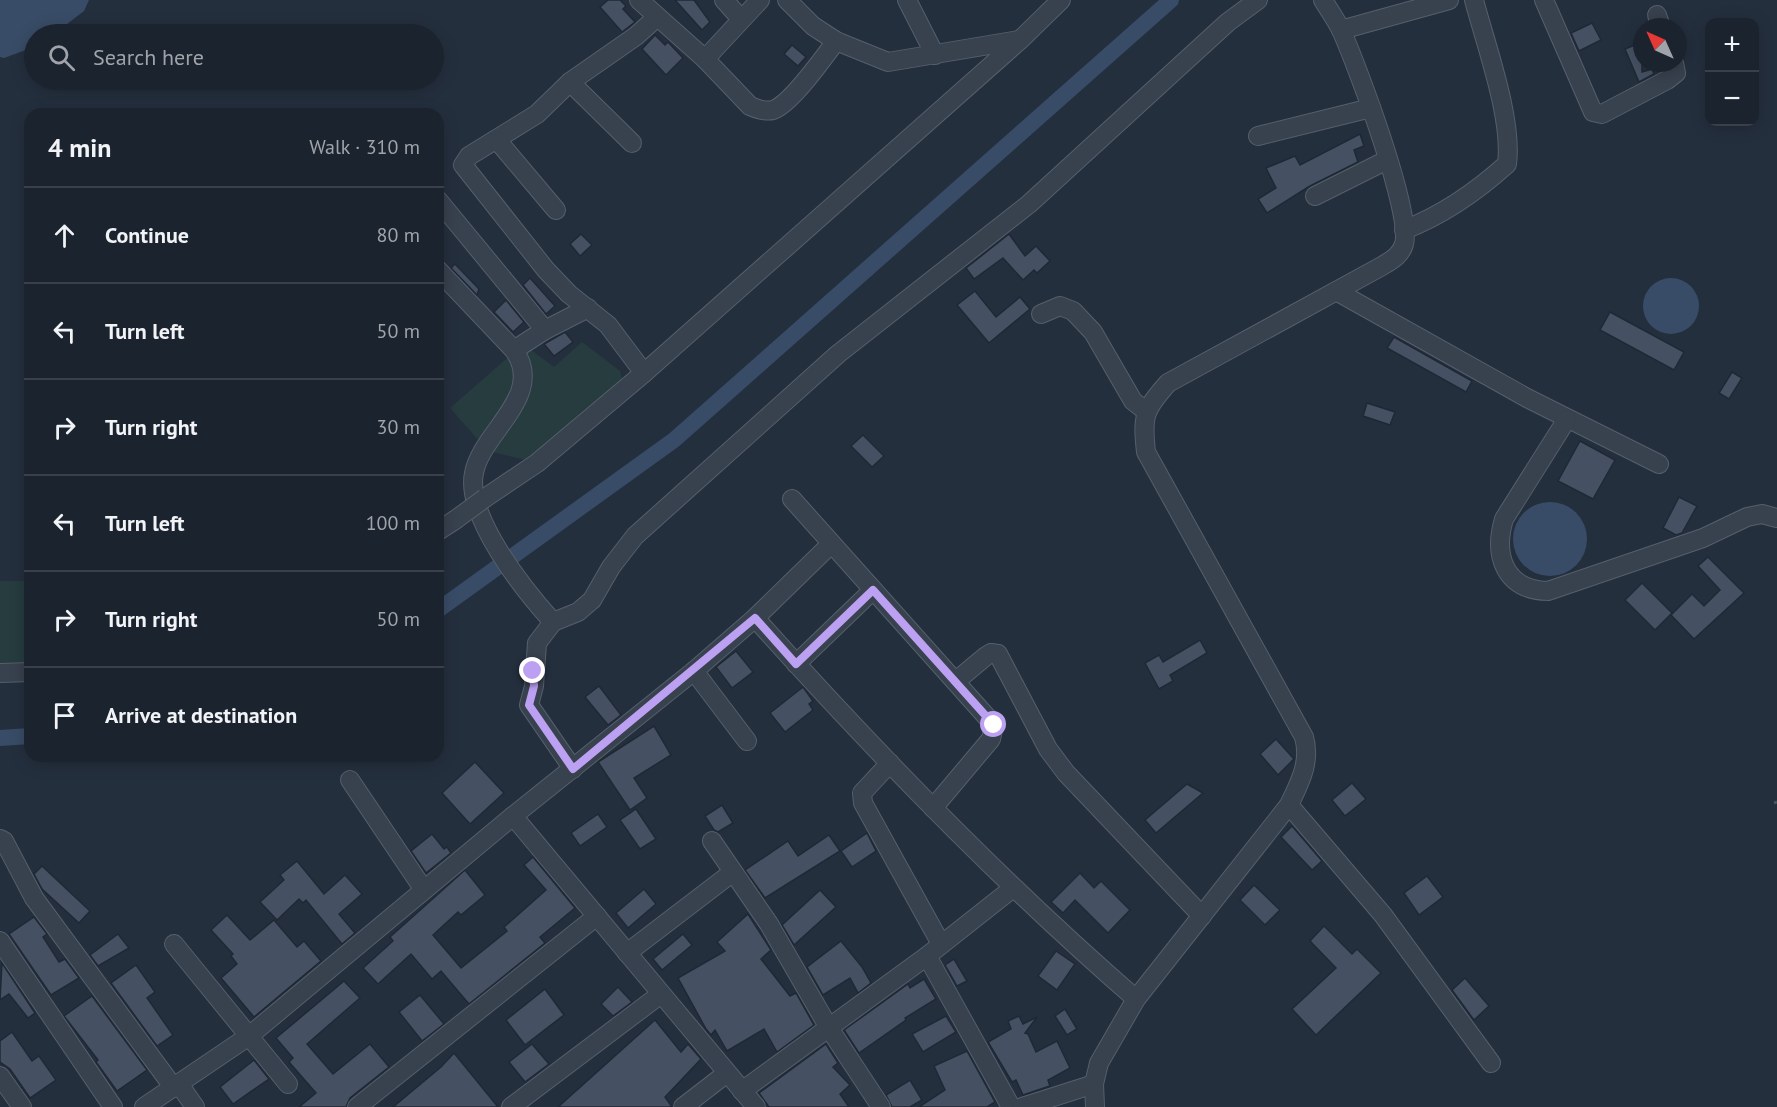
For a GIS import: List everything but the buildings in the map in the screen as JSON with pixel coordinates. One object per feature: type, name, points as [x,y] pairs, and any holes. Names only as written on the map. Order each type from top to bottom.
[{"type":"street","points":[[639,0],[656,18],[705,59],[750,106],[760,110],[774,110],[804,84],[836,41]]},
{"type":"street","points":[[724,0],[741,19]]},
{"type":"street","points":[[705,59],[760,0]]},
{"type":"street","points":[[787,0],[813,26],[836,41],[888,62],[1020,40]]},
{"type":"street","points":[[907,0],[935,55]]},
{"type":"street","points":[[444,527],[537,464],[644,373],[1020,40],[1061,0]]},
{"type":"street","points":[[573,769],[529,705],[534,686],[537,643],[553,622],[578,612],[592,600],[611,567],[636,536],[808,380],[1029,204],[1227,22],[1258,0]]},
{"type":"street","points":[[1095,1107],[1094,1084],[1099,1063],[1137,999],[1290,805],[1301,779],[1308,753],[1304,737],[1146,452],[1143,423],[1151,403],[1168,383],[1397,256],[1405,243],[1402,205],[1371,108],[1341,30],[1323,0]]},
{"type":"street","points":[[1341,30],[1449,0]]},
{"type":"street","points":[[1404,230],[1430,220],[1484,185],[1507,164],[1509,148],[1503,117],[1474,0]]},
{"type":"street","points":[[1544,0],[1593,112],[1602,114],[1667,80],[1676,72]]},
{"type":"street","points":[[644,373],[618,335],[588,308],[568,294],[546,270],[466,171],[464,160],[537,114],[567,86],[636,36],[656,18]]},
{"type":"street","points":[[567,86],[598,124]]},
{"type":"street","points":[[567,86],[632,143]]},
{"type":"street","points":[[1258,136],[1371,108]]},
{"type":"street","points":[[497,140],[556,210]]},
{"type":"street","points":[[1315,196],[1387,160]]},
{"type":"street","points":[[444,207],[545,330]]},
{"type":"street","points":[[444,276],[514,351],[523,366],[520,392],[480,457],[474,473],[474,497],[482,524],[537,605],[553,622]]},
{"type":"street","points":[[1336,291],[1567,419],[1659,464]]},
{"type":"street","points":[[1041,314],[1060,306],[1073,311],[1093,333],[1133,400],[1147,412]]},
{"type":"street","points":[[514,351],[545,330],[588,308]]},
{"type":"street","points":[[1567,419],[1504,519],[1500,533],[1499,550],[1503,562],[1521,586],[1532,590],[1548,591],[1703,538],[1747,517],[1762,514],[1777,518]]},
{"type":"street","points":[[792,499],[990,720],[994,732],[933,808]]},
{"type":"street","points":[[144,1107],[249,1036],[513,816],[694,671],[755,618],[831,543]]},
{"type":"street","points":[[796,664],[873,590]]},
{"type":"street","points":[[755,618],[890,763],[1012,888],[1137,999]]},
{"type":"street","points":[[956,681],[991,653],[998,654],[1048,749],[1066,773],[1202,916]]},
{"type":"street","points":[[694,671],[747,741]]},
{"type":"street","points":[[0,674],[24,672]]},
{"type":"street","points":[[890,763],[862,793],[863,803],[1011,1107]]},
{"type":"street","points":[[350,780],[424,890]]},
{"type":"street","points":[[1290,805],[1383,915],[1491,1063]]},
{"type":"street","points":[[513,816],[756,1107]]},
{"type":"street","points":[[0,838],[34,898],[195,1107]]},
{"type":"street","points":[[712,841],[768,924],[829,1028],[881,1107]]},
{"type":"street","points":[[627,953],[733,872]]},
{"type":"street","points":[[742,1091],[934,950],[1012,888]]},
{"type":"street","points":[[357,1107],[597,916]]},
{"type":"street","points":[[0,941],[113,1107]]},
{"type":"street","points":[[174,944],[288,1084]]},
{"type":"street","points":[[511,1107],[661,994]]},
{"type":"street","points":[[683,1107],[727,1073]]},
{"type":"street","points":[[0,1076],[14,1104]]},
{"type":"street","points":[[1022,1107],[1094,1084]]},
{"type":"green space","points":[[582,342],[620,371],[623,383],[585,409],[530,461],[488,451],[450,408],[523,344],[554,367]]},
{"type":"green space","points":[[0,581],[24,581],[24,667],[0,668]]},
{"type":"water","points":[[0,0],[89,0],[84,11],[67,24],[24,24],[24,51],[4,58],[0,57]]},
{"type":"water","points":[[1665,278],[1677,278],[1687,282],[1695,290],[1699,306],[1695,322],[1687,330],[1677,334],[1665,334],[1655,330],[1647,322],[1643,312],[1643,300],[1647,290],[1655,282]]},
{"type":"water","points":[[1543,502],[1557,502],[1571,508],[1581,518],[1587,532],[1587,546],[1581,560],[1571,570],[1557,576],[1543,576],[1529,570],[1519,560],[1513,546],[1513,532],[1519,518],[1529,508]]},
{"type":"waterway","points":[[444,606],[674,440],[1171,0]]},
{"type":"waterway","points":[[0,738],[24,736]]},
{"type":"route","points":[[533,671],[534,686],[529,705],[573,769],[694,671],[755,618],[796,664],[873,590],[994,725]]}]
